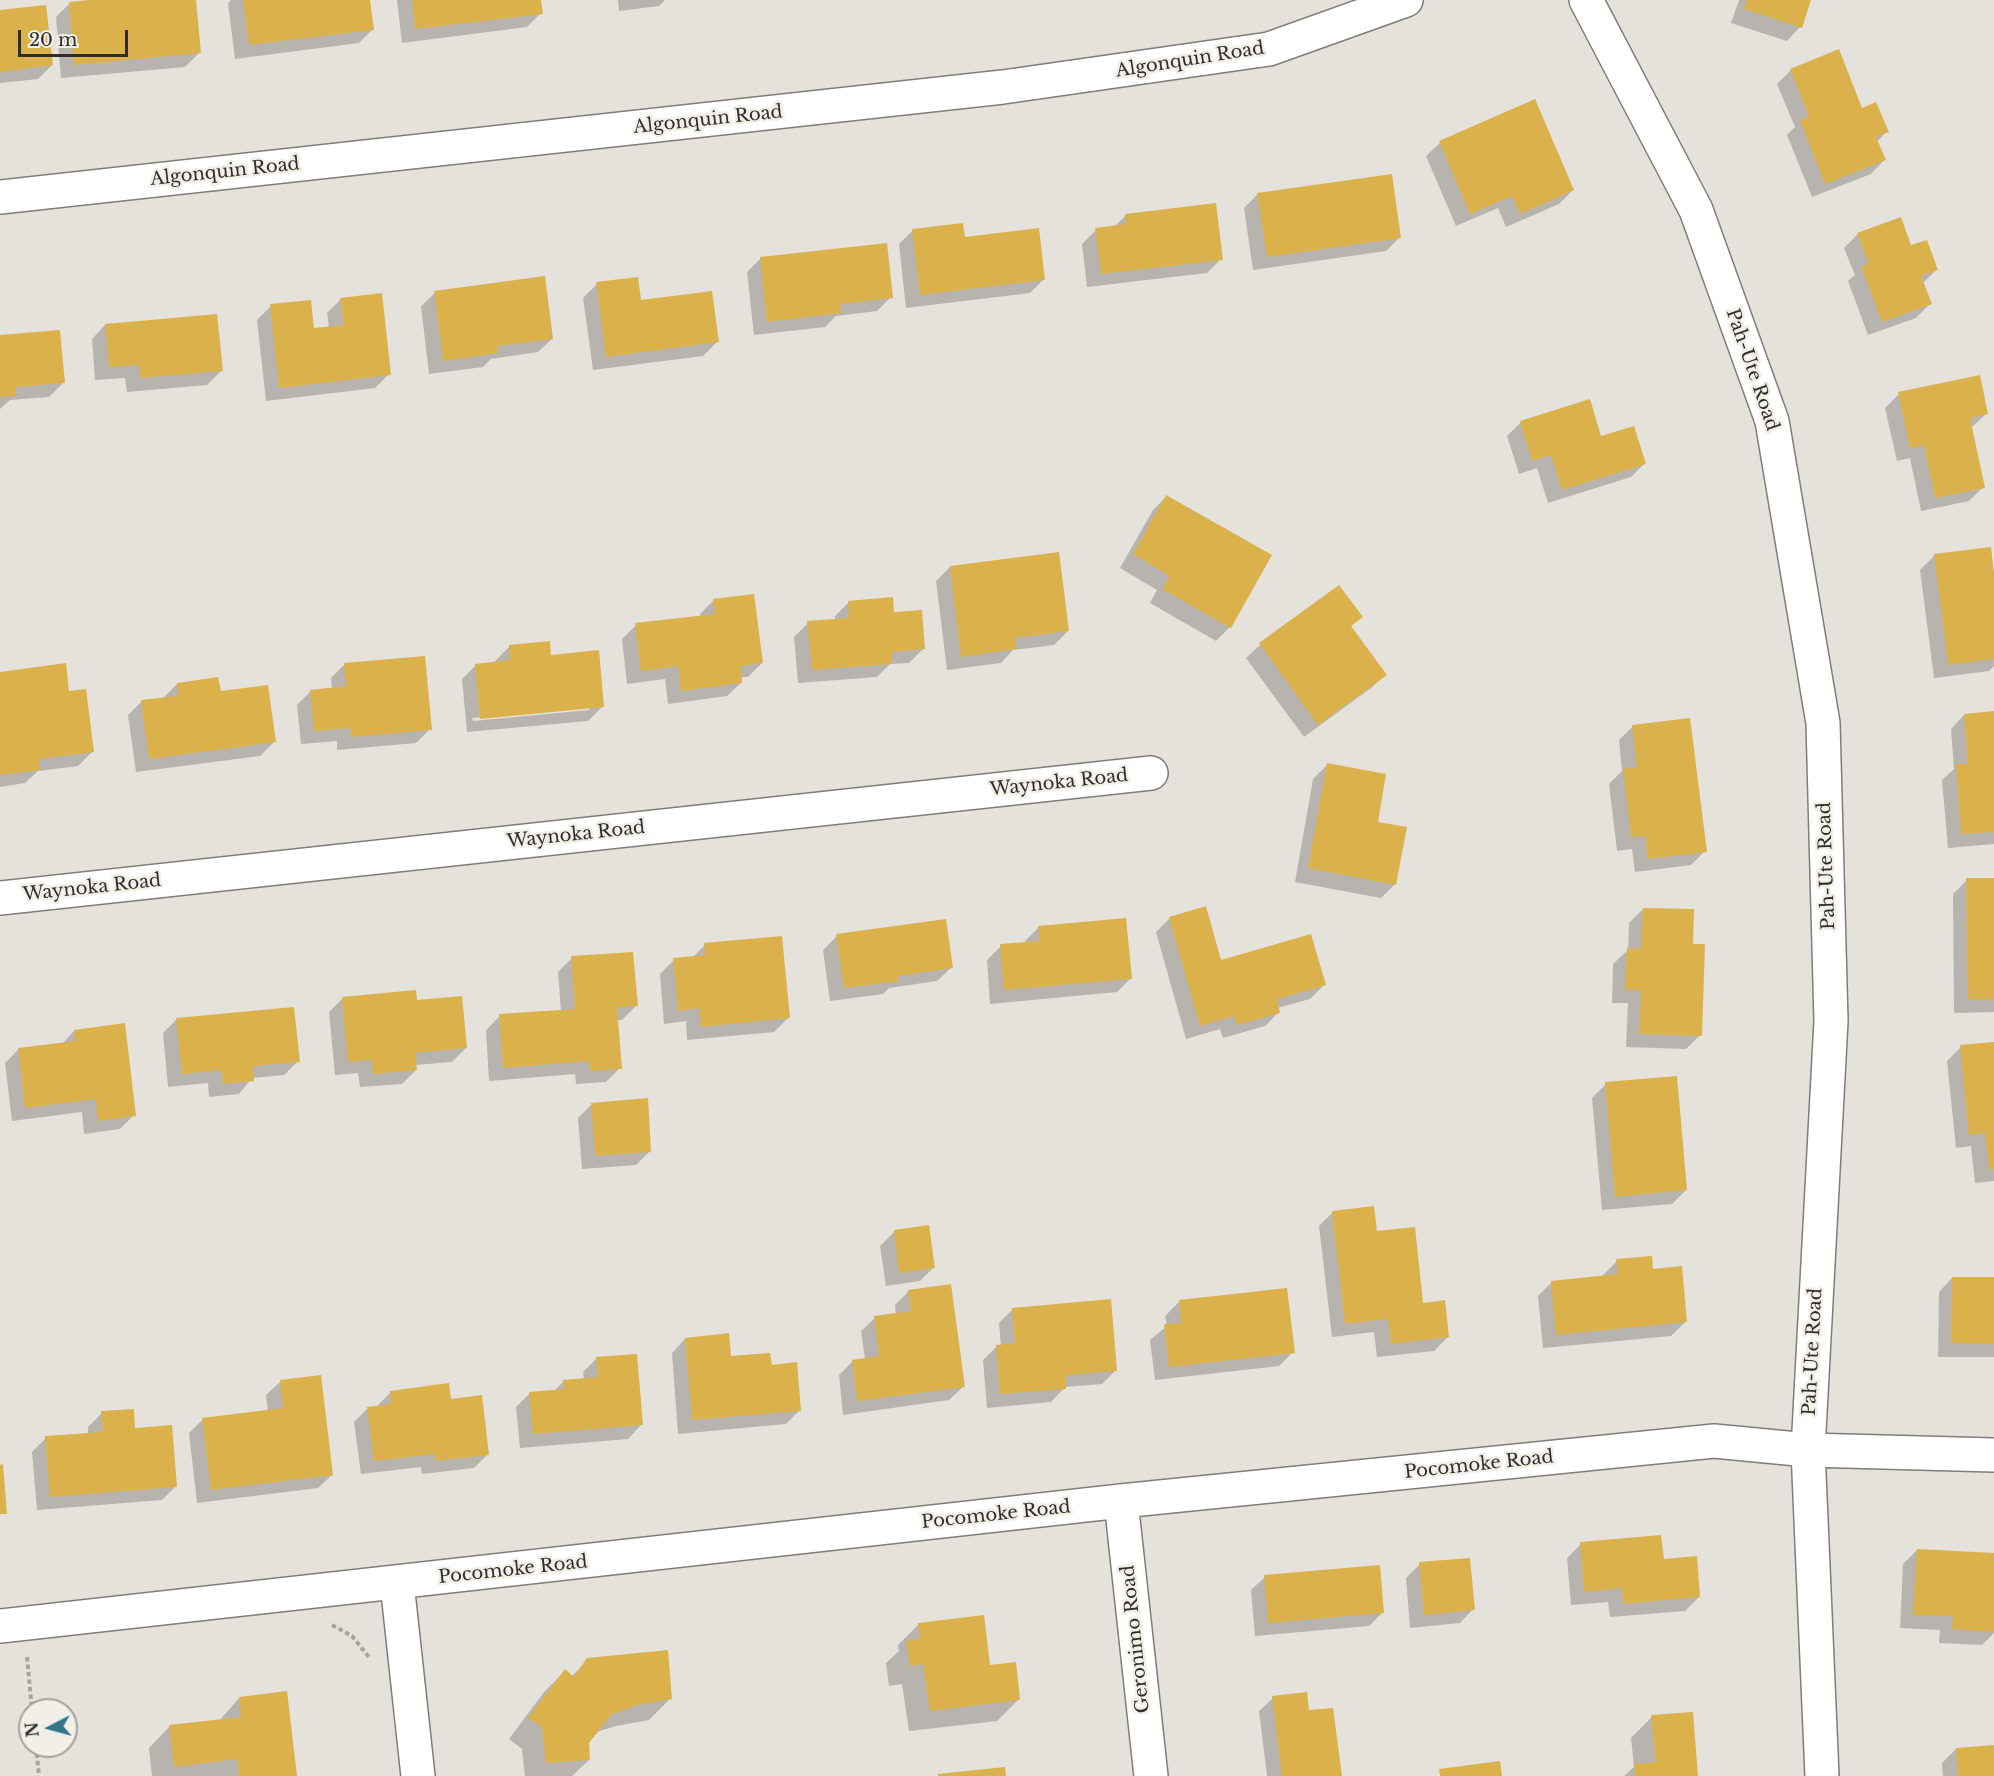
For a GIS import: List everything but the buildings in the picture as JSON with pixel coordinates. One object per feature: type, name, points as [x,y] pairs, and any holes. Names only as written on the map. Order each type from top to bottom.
[{"type":"street","name":"Algonquin Road","points":[[0,197],[1003,87],[1269,49],[1406,0]]},
{"type":"street","name":"Pah-Ute Road","points":[[1586,0],[1696,210],[1772,421],[1822,723],[1831,1021],[1808,1449],[1822,1776]]},
{"type":"street","name":"Waynoka Road","points":[[0,898],[1151,772]]},
{"type":"street","name":"Pocomoke Road","points":[[12,1625],[1121,1501],[1714,1441],[1808,1449],[1994,1455]]},
{"type":"street","name":"Geronimo Road","points":[[1121,1501],[1151,1776]]},
{"type":"street","points":[[397,1583],[418,1776]]},
{"type":"path","points":[[326,1622],[352,1636],[371,1659]]},
{"type":"path","points":[[12,1625],[29,1698]]},
{"type":"path","points":[[37,1758],[39,1776]]}]
